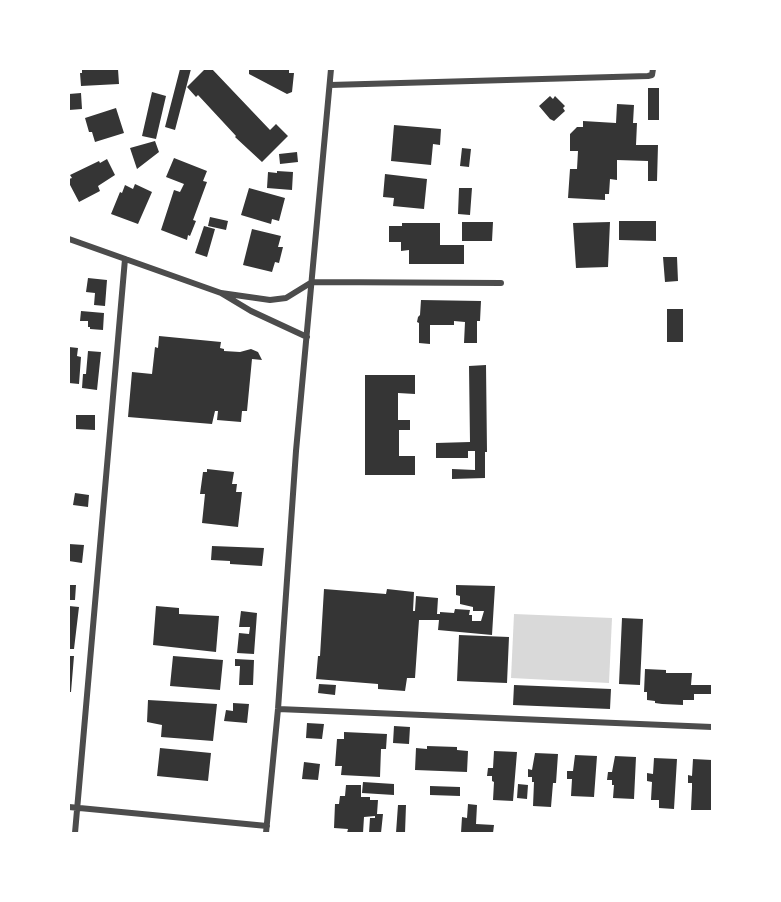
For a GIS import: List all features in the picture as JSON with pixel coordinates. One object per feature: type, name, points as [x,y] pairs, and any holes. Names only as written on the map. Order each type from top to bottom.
[{"type":"street","points":[[69,807],[267,829],[331,69]]},
{"type":"street","points":[[330,85],[648,76],[652,75],[653,69]]},
{"type":"street","points":[[69,240],[221,294],[307,337]]},
{"type":"street","points":[[75,833],[125,260]]},
{"type":"street","points":[[221,294],[270,300],[286,298],[312,282],[501,283]]},
{"type":"street","points":[[278,709],[712,727]]},
{"type":"shaded area","points":[[514,614],[612,618],[609,683],[511,678]]},
{"type":"building","points":[[82,69],[118,69],[119,84],[81,86]]},
{"type":"building","points":[[180,69],[191,69],[175,130],[165,127]]},
{"type":"building","points":[[205,69],[212,69],[270,130],[276,124],[288,136],[262,162],[235,137],[198,95],[196,97],[187,87]]},
{"type":"building","points":[[249,69],[289,69],[289,73],[294,73],[292,92],[287,94],[249,74]]},
{"type":"building","points":[[648,88],[659,88],[659,120],[648,120]]},
{"type":"building","points":[[152,92],[166,96],[156,139],[142,136]]},
{"type":"building","points":[[81,93],[82,109],[69,110],[69,94]]},
{"type":"building","points":[[550,96],[553,99],[555,96],[565,106],[563,108],[565,111],[554,121],[539,106]]},
{"type":"building","points":[[617,104],[634,105],[633,123],[637,123],[636,145],[658,145],[657,181],[648,181],[648,161],[617,160],[617,180],[610,179],[609,194],[605,194],[605,200],[568,198],[570,169],[577,169],[578,151],[570,151],[570,134],[577,127],[583,127],[583,121],[616,123]]},
{"type":"building","points":[[116,108],[124,133],[95,142],[85,118]]},
{"type":"building","points":[[394,125],[441,129],[440,145],[433,144],[431,165],[391,161]]},
{"type":"building","points":[[155,141],[159,152],[137,169],[130,148]]},
{"type":"building","points":[[462,148],[471,149],[469,167],[460,166]]},
{"type":"building","points":[[297,152],[298,162],[280,164],[279,154]]},
{"type":"building","points":[[174,158],[207,171],[203,181],[207,182],[193,220],[196,221],[187,240],[161,230],[174,190],[180,192],[184,184],[166,177]]},
{"type":"building","points":[[107,159],[115,175],[98,186],[100,191],[79,202],[69,183],[69,179],[72,178],[70,175]]},
{"type":"building","points":[[277,171],[293,172],[292,190],[267,188],[268,172],[277,173]]},
{"type":"building","points":[[385,174],[427,179],[424,209],[393,206],[394,198],[383,197]]},
{"type":"building","points":[[135,184],[152,192],[138,224],[111,214],[125,185],[133,189]]},
{"type":"building","points":[[249,188],[285,198],[279,221],[272,219],[271,224],[241,215]]},
{"type":"building","points":[[459,188],[472,188],[470,215],[458,214]]},
{"type":"building","points":[[210,217],[228,221],[226,230],[208,226]]},
{"type":"building","points":[[619,221],[656,221],[656,241],[619,240]]},
{"type":"building","points":[[462,222],[493,222],[492,241],[462,241]]},
{"type":"building","points":[[610,222],[608,267],[576,268],[573,223]]},
{"type":"building","points":[[402,223],[440,223],[440,245],[464,245],[464,264],[409,264],[409,250],[401,251],[401,242],[389,242],[389,226],[402,226]]},
{"type":"building","points":[[204,226],[215,229],[207,257],[195,253]]},
{"type":"building","points":[[252,229],[281,236],[278,247],[283,247],[279,263],[275,262],[272,272],[243,265]]},
{"type":"building","points":[[663,257],[677,257],[678,281],[665,282]]},
{"type":"building","points":[[88,278],[107,280],[105,306],[94,305],[95,293],[86,292]]},
{"type":"building","points":[[421,300],[481,301],[480,321],[477,321],[477,343],[464,343],[465,322],[454,321],[454,325],[430,325],[430,344],[419,343],[419,323],[417,322]]},
{"type":"building","points":[[667,309],[683,309],[683,342],[667,342]]},
{"type":"building","points":[[81,311],[104,313],[103,330],[90,329],[88,321],[80,321]]},
{"type":"building","points":[[159,336],[221,342],[220,348],[224,351],[240,352],[251,349],[258,352],[262,360],[252,359],[247,411],[242,411],[241,422],[217,420],[218,411],[215,411],[212,424],[128,417],[132,372],[152,374],[155,347],[158,348]]},
{"type":"building","points":[[69,347],[78,348],[77,356],[81,357],[79,384],[69,383]]},
{"type":"building","points":[[88,351],[101,352],[97,390],[82,388]]},
{"type":"building","points":[[486,365],[485,478],[452,479],[452,469],[475,470],[475,451],[468,451],[468,458],[436,458],[436,443],[470,442],[469,366]]},
{"type":"building","points":[[365,375],[415,375],[415,394],[398,393],[398,420],[410,420],[410,430],[399,430],[399,456],[415,456],[415,475],[365,475]]},
{"type":"building","points":[[76,415],[95,415],[95,430],[76,429]]},
{"type":"building","points":[[207,469],[234,472],[232,484],[237,484],[236,492],[242,492],[238,527],[202,523],[205,494],[200,494],[203,472],[207,472]]},
{"type":"building","points":[[75,493],[89,495],[88,507],[73,505]]},
{"type":"building","points":[[69,544],[84,545],[82,563],[69,561]]},
{"type":"building","points":[[212,546],[264,548],[262,566],[211,560]]},
{"type":"building","points":[[69,585],[76,585],[75,600],[69,600]]},
{"type":"building","points":[[456,585],[495,586],[492,635],[438,630],[439,620],[419,620],[415,678],[407,678],[405,691],[378,689],[378,684],[316,679],[318,656],[320,656],[324,589],[386,594],[387,589],[414,592],[413,611],[415,611],[416,596],[438,598],[437,614],[440,612],[454,613],[455,609],[470,610],[469,615],[472,615],[472,621],[481,621],[484,611],[473,611],[473,607],[460,604],[460,596],[456,595]]},
{"type":"building","points":[[69,606],[79,607],[74,649],[69,649]]},
{"type":"building","points":[[156,606],[179,608],[179,614],[219,616],[216,652],[153,645]]},
{"type":"building","points":[[241,611],[257,613],[254,654],[237,653],[239,633],[249,634],[250,627],[239,627]]},
{"type":"building","points":[[622,618],[643,619],[640,685],[619,684]]},
{"type":"building","points":[[459,635],[509,637],[507,683],[457,681]]},
{"type":"building","points":[[69,656],[74,656],[71,692],[69,692]]},
{"type":"building","points":[[173,656],[223,660],[220,690],[170,686]]},
{"type":"building","points":[[235,659],[254,660],[253,685],[239,685],[240,666],[235,666]]},
{"type":"building","points":[[645,669],[666,670],[666,673],[692,673],[691,685],[712,685],[712,694],[694,694],[694,700],[683,700],[683,705],[655,703],[655,701],[647,700],[647,692],[644,692]]},
{"type":"building","points":[[319,684],[336,685],[335,695],[318,693]]},
{"type":"building","points":[[514,685],[611,689],[610,709],[513,705]]},
{"type":"building","points":[[148,700],[217,704],[213,741],[161,737],[162,725],[147,722]]},
{"type":"building","points":[[233,703],[249,704],[247,723],[224,721],[226,710],[233,711]]},
{"type":"building","points":[[307,723],[324,724],[322,739],[306,738]]},
{"type":"building","points":[[394,726],[410,727],[409,744],[393,743]]},
{"type":"building","points":[[344,732],[387,734],[386,749],[381,749],[380,777],[341,775],[342,766],[335,766],[337,739],[344,739]]},
{"type":"building","points":[[427,746],[457,747],[457,750],[468,751],[467,772],[415,770],[416,748],[427,749]]},
{"type":"building","points":[[160,748],[211,753],[208,781],[157,776]]},
{"type":"building","points":[[494,751],[517,752],[513,801],[493,800],[494,782],[492,776],[487,776],[488,768],[493,768]]},
{"type":"building","points":[[535,753],[558,754],[556,783],[553,783],[551,807],[533,806],[534,782],[532,782],[532,777],[528,777],[528,769],[532,770]]},
{"type":"building","points":[[575,755],[597,756],[594,797],[571,796],[572,779],[567,779],[567,771],[573,771]]},
{"type":"building","points":[[615,756],[636,757],[634,799],[613,798],[614,785],[612,785],[612,780],[607,780],[608,772],[612,772]]},
{"type":"building","points":[[654,758],[677,759],[674,809],[659,808],[659,800],[651,800],[652,782],[647,781],[647,773],[653,774]]},
{"type":"building","points":[[693,759],[712,760],[712,810],[691,810],[692,783],[688,783],[688,775],[692,776]]},
{"type":"building","points":[[304,762],[320,764],[318,780],[302,779]]},
{"type":"building","points":[[363,782],[394,784],[394,795],[362,793]]},
{"type":"building","points":[[518,784],[528,785],[527,799],[517,798]]},
{"type":"building","points":[[346,785],[361,785],[361,797],[378,800],[377,814],[383,814],[381,833],[369,833],[370,818],[375,818],[375,816],[364,817],[363,833],[347,833],[348,829],[334,828],[335,804],[339,804],[340,796],[345,796]]},
{"type":"building","points":[[430,786],[460,787],[460,796],[430,795]]},
{"type":"building","points":[[468,804],[477,805],[476,824],[494,825],[493,833],[461,833],[462,817],[467,818]]},
{"type":"building","points":[[398,805],[406,805],[405,833],[396,833]]}]
